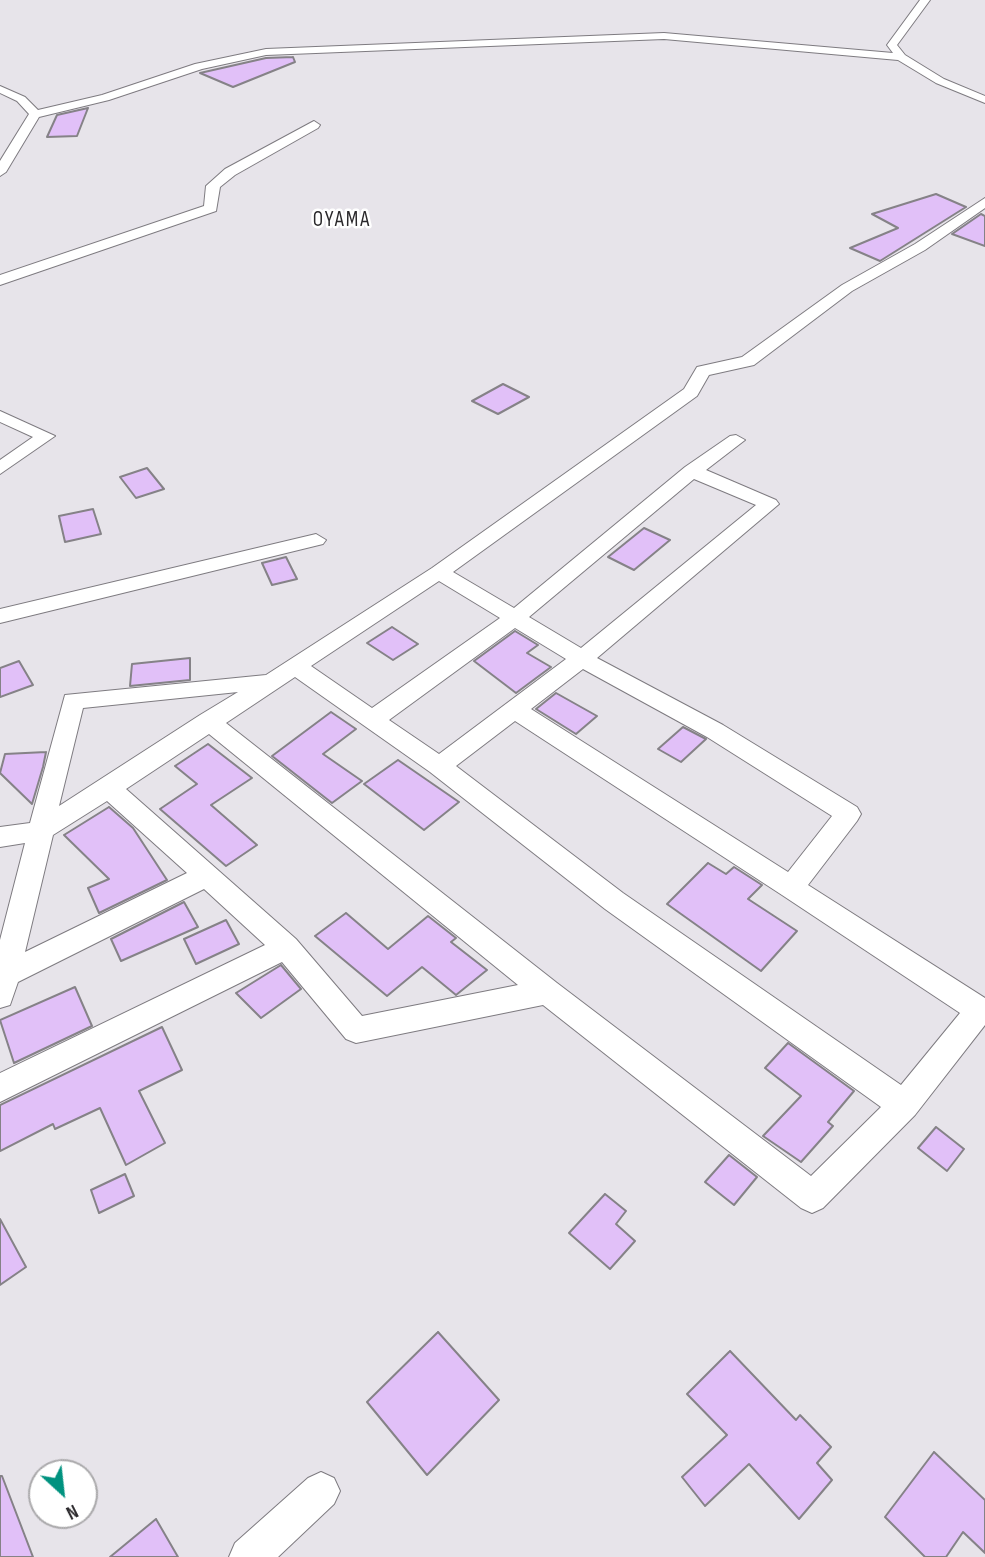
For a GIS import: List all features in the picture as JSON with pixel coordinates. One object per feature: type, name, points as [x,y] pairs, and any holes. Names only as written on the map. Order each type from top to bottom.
[{"type":"street","points":[[925,0],[892,45],[901,57],[940,81],[985,100]]},
{"type":"street","points":[[0,172],[35,114],[105,97],[199,66],[266,52],[664,36],[901,57]]},
{"type":"street","points":[[0,89],[21,99],[35,114]]},
{"type":"street","points":[[0,280],[211,208],[214,186],[230,172],[314,125]]},
{"type":"street","points":[[0,138],[22,135]]},
{"type":"street","points":[[0,837],[38,831],[109,788],[439,572],[691,392],[703,371],[748,361],[847,288],[920,247],[985,202]]},
{"type":"street","points":[[0,416],[46,436],[0,468]]},
{"type":"street","points":[[371,721],[515,618],[692,471],[736,440]]},
{"type":"street","points":[[439,766],[582,659],[769,504],[692,471]]},
{"type":"street","points":[[0,616],[316,540]]},
{"type":"street","points":[[439,572],[582,659],[715,731],[848,814],[791,888]]},
{"type":"street","points":[[296,667],[439,766],[614,901],[904,1105]]},
{"type":"street","points":[[2,985],[38,831],[73,701],[272,681]]},
{"type":"street","points":[[208,721],[547,992],[813,1197],[904,1105],[979,1010],[516,710]]},
{"type":"street","points":[[109,788],[286,947],[356,1030],[547,992]]},
{"type":"street","points":[[2,985],[206,876]]},
{"type":"street","points":[[0,1088],[286,947]]},
{"type":"street","points":[[249,1557],[321,1491]]},
{"type":"building","points":[[293,57],[295,62],[233,87],[200,73],[266,58]]},
{"type":"building","points":[[88,108],[77,136],[47,137],[57,115]]},
{"type":"building","points":[[936,194],[966,207],[880,261],[850,248],[898,228],[872,214]]},
{"type":"building","points":[[981,214],[985,216],[985,246],[952,234]]},
{"type":"building","points":[[503,384],[529,397],[498,414],[472,401]]},
{"type":"building","points":[[147,468],[164,489],[136,498],[120,477]]},
{"type":"building","points":[[93,509],[101,534],[65,542],[59,516]]},
{"type":"building","points":[[644,528],[670,540],[634,570],[608,557]]},
{"type":"building","points":[[286,557],[297,579],[272,585],[262,563]]},
{"type":"building","points":[[392,627],[418,644],[393,660],[367,643]]},
{"type":"building","points":[[515,631],[538,645],[527,653],[551,667],[516,693],[474,661]]},
{"type":"building","points":[[190,658],[190,680],[130,686],[132,664]]},
{"type":"building","points":[[19,661],[33,685],[0,697],[0,668]]},
{"type":"building","points":[[556,693],[597,716],[576,734],[536,709]]},
{"type":"building","points":[[331,712],[356,729],[323,754],[362,781],[332,803],[272,756]]},
{"type":"building","points":[[683,727],[706,739],[681,762],[658,749]]},
{"type":"building","points":[[208,744],[252,778],[211,805],[257,845],[226,866],[160,809],[197,784],[175,766]]},
{"type":"building","points":[[46,752],[32,804],[0,773],[5,754]]},
{"type":"building","points":[[398,760],[459,802],[424,830],[364,784]]},
{"type":"building","points":[[109,807],[133,828],[167,880],[99,913],[88,888],[109,879],[64,835]]},
{"type":"building","points":[[708,863],[726,874],[734,867],[762,885],[748,899],[797,931],[761,971],[667,904]]},
{"type":"building","points":[[184,902],[198,927],[121,961],[111,939]]},
{"type":"building","points":[[346,913],[388,949],[428,916],[456,938],[451,942],[487,970],[456,995],[422,967],[387,996],[315,936]]},
{"type":"building","points":[[226,920],[239,944],[196,964],[184,939]]},
{"type":"building","points":[[281,965],[301,989],[261,1018],[236,993]]},
{"type":"building","points":[[75,987],[92,1026],[14,1063],[0,1020]]},
{"type":"building","points":[[162,1027],[182,1070],[139,1091],[165,1143],[126,1165],[100,1108],[55,1129],[53,1124],[0,1151],[0,1105]]},
{"type":"building","points":[[788,1043],[854,1091],[828,1122],[833,1126],[801,1162],[763,1136],[801,1096],[765,1068]]},
{"type":"building","points":[[936,1127],[964,1149],[947,1171],[918,1148]]},
{"type":"building","points":[[729,1155],[757,1177],[734,1205],[705,1182]]},
{"type":"building","points":[[125,1174],[134,1196],[99,1213],[91,1190]]},
{"type":"building","points":[[605,1194],[626,1211],[616,1224],[635,1241],[610,1269],[569,1233]]},
{"type":"building","points":[[0,1219],[26,1267],[0,1285]]},
{"type":"building","points":[[438,1332],[499,1400],[427,1475],[367,1402]]},
{"type":"building","points":[[730,1351],[796,1420],[800,1415],[831,1447],[817,1463],[832,1480],[799,1519],[749,1464],[705,1506],[682,1477],[727,1435],[687,1394]]},
{"type":"building","points":[[934,1452],[985,1500],[985,1553],[963,1532],[946,1557],[925,1557],[885,1517]]},
{"type":"building","points":[[2,1476],[33,1557],[0,1557]]},
{"type":"building","points":[[156,1519],[178,1557],[110,1557]]},
{"type":"district","name":"OYAMA","points":[[342,221]]}]
